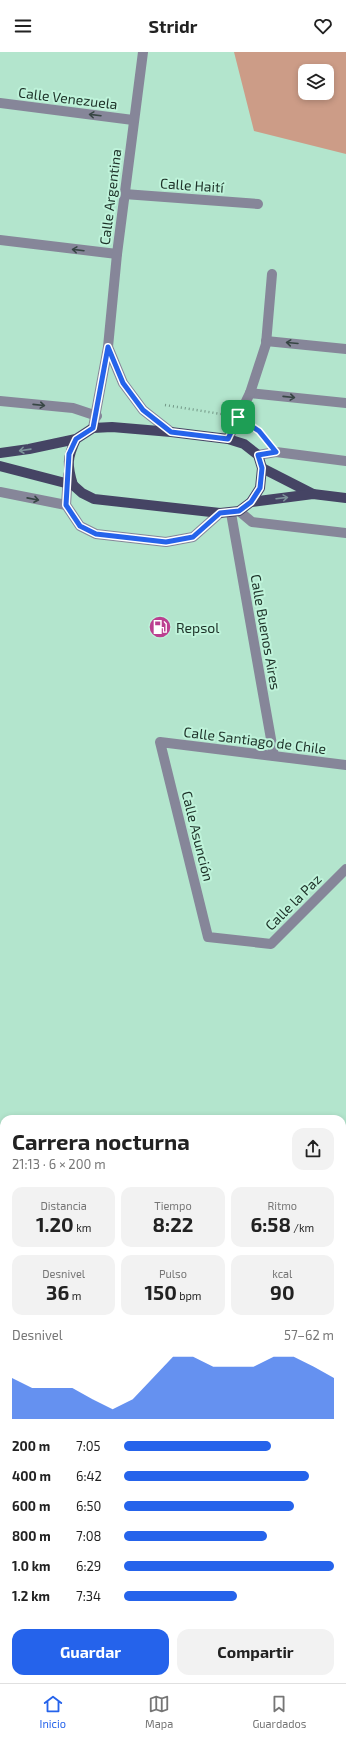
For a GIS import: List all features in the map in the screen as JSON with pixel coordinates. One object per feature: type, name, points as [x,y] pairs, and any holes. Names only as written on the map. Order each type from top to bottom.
[{"type":"main road","points":[[0,453],[29,450],[76,439],[93,428],[112,427],[228,439],[244,444],[258,455],[262,468],[260,488],[251,502]]},
{"type":"main road","points":[[70,485],[68,469],[69,454],[76,439]]},
{"type":"main road","points":[[0,466],[70,485],[94,499],[220,513],[235,512],[251,502],[313,494],[346,498]]},
{"type":"main road","points":[[262,468],[313,494]]},
{"type":"street","name":"Calle Argentina","points":[[93,428],[108,347],[116,254],[143,52]]},
{"type":"street","name":"Calle Venezuela","points":[[0,103],[133,120]]},
{"type":"street","name":"Calle Haití","points":[[124,194],[258,204]]},
{"type":"street","points":[[0,240],[116,254]]},
{"type":"street","points":[[228,439],[250,393],[266,341],[272,274]]},
{"type":"street","points":[[266,341],[346,349]]},
{"type":"street","name":"Calle Argentina","points":[[108,347],[127,389],[143,410],[171,432]]},
{"type":"street","points":[[250,393],[346,403]]},
{"type":"street","points":[[0,401],[73,408],[96,416]]},
{"type":"street","points":[[258,455],[276,452],[346,460]]},
{"type":"street","points":[[70,485],[66,505],[80,526],[96,534],[166,542],[193,537],[220,513]]},
{"type":"street","points":[[0,492],[66,505]]},
{"type":"street","points":[[235,512],[252,522],[346,533]]},
{"type":"street","name":"Calle Buenos Aires","points":[[235,512],[274,756]]},
{"type":"street","name":"Calle Santiago de Chile","points":[[160,742],[346,765]]},
{"type":"street","name":"Calle Asunción","points":[[160,742],[208,937]]},
{"type":"street","name":"Calle la Paz","points":[[208,937],[271,944],[346,869]]},
{"type":"path","points":[[161,404],[238,417],[259,431],[276,452]]},
{"type":"shaded area","points":[[234,52],[346,52],[346,154],[254,131]]},
{"type":"place","name":"Repsol","points":[[160,627]]},
{"type":"route","points":[[108,347],[123,383],[143,410],[171,432],[228,439],[238,417],[259,431],[276,452],[258,455],[262,468],[260,488],[251,502],[239,511],[220,513],[193,537],[166,542],[96,534],[80,526],[66,505],[69,454],[76,439],[93,428],[108,347]]}]
